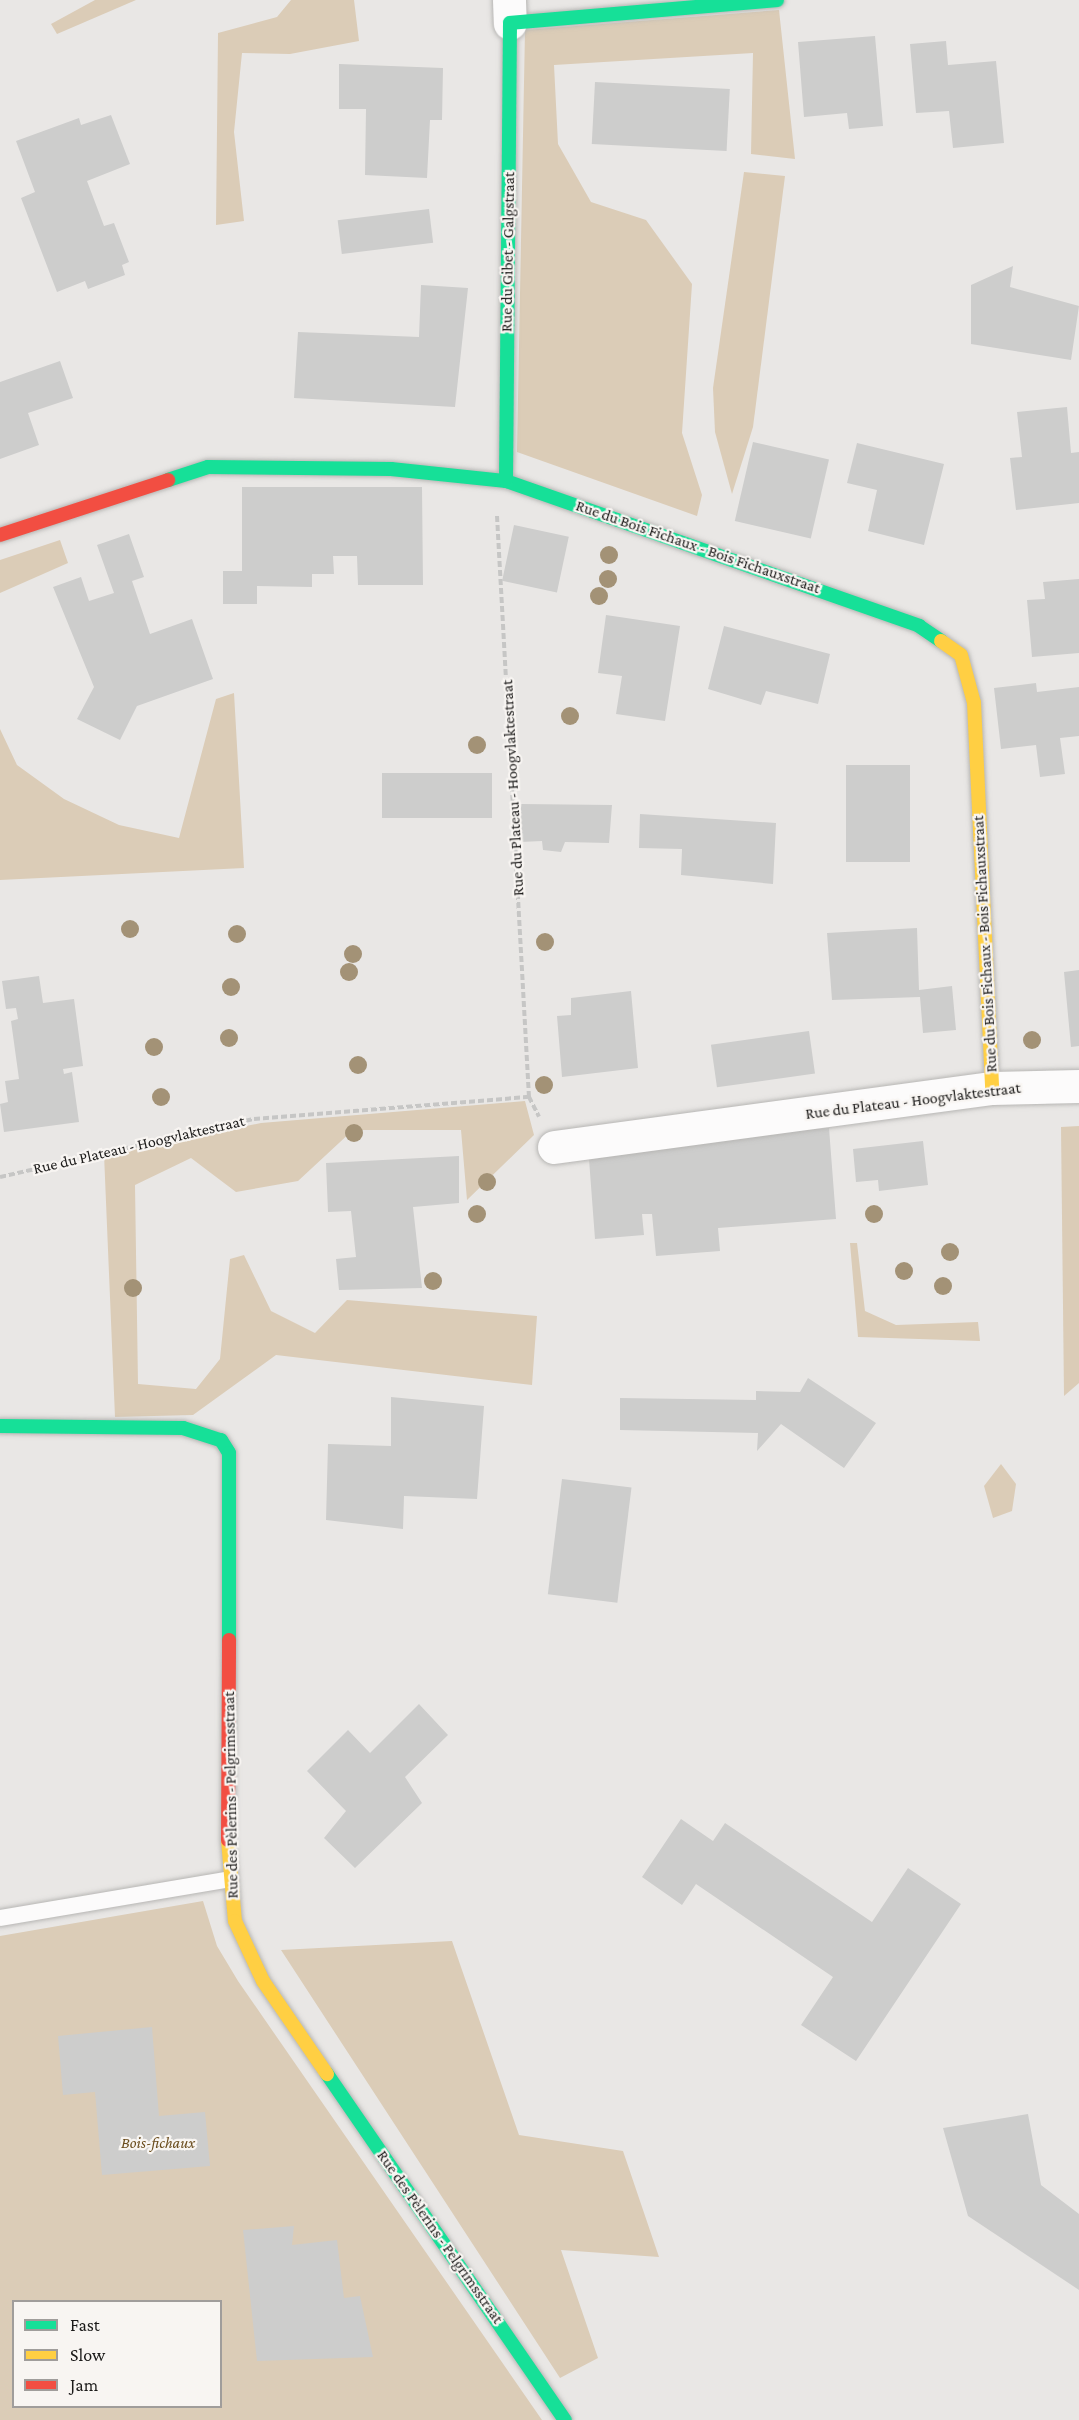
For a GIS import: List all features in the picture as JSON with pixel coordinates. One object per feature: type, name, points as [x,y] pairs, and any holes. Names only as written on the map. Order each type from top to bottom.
[{"type":"street","name":"Rue du Gibet - Galgstraat","points":[[506,481],[510,11],[777,0]]},
{"type":"street","name":"Rue du Bois Fichaux - Bois Fichauxstraat","points":[[0,535],[208,467],[391,469],[506,481],[919,626],[961,655],[974,703],[992,1088]]},
{"type":"street","name":"Rue du Plateau - Hoogvlaktestraat","points":[[554,1147],[992,1088],[1079,1086]]},
{"type":"street","name":"Rue des Pèlerins - Pelgrimsstraat","points":[[0,1426],[24,1430],[183,1428],[221,1440],[229,1454],[230,1879],[235,1921],[263,1981],[565,2420]]},
{"type":"lane","points":[[0,1918],[230,1879]]},
{"type":"path","name":"Rue du Plateau - Hoogvlaktestraat","points":[[506,481],[497,508],[529,1097],[554,1147]]},
{"type":"path","name":"Rue du Plateau - Hoogvlaktestraat","points":[[0,1177],[254,1119],[529,1097]]},
{"type":"green space","points":[[95,0],[136,0],[57,34],[51,24]]},
{"type":"green space","points":[[291,0],[354,0],[359,41],[290,54],[242,53],[234,132],[244,221],[216,225],[218,33],[277,17]]},
{"type":"green space","points":[[779,10],[795,159],[751,154],[753,53],[554,65],[558,144],[591,202],[646,220],[692,284],[682,433],[702,495],[697,516],[517,452],[525,30]]},
{"type":"green space","points":[[744,172],[785,176],[753,427],[732,494],[715,432],[713,388]]},
{"type":"green space","points":[[60,540],[68,563],[0,593],[0,560]]},
{"type":"green space","points":[[234,693],[244,868],[0,880],[0,729],[17,765],[64,799],[119,825],[179,838],[216,699]]},
{"type":"green space","points":[[525,1101],[534,1135],[467,1200],[461,1130],[353,1130],[298,1181],[236,1192],[191,1158],[135,1185],[138,1384],[196,1389],[220,1359],[230,1259],[244,1255],[271,1311],[315,1333],[347,1300],[537,1316],[532,1385],[276,1355],[193,1415],[115,1417],[104,1154],[261,1123]]},
{"type":"green space","points":[[1079,1126],[1079,1383],[1064,1396],[1061,1127]]},
{"type":"green space","points":[[850,1243],[857,1243],[865,1311],[896,1325],[978,1322],[980,1341],[858,1337]]},
{"type":"green space","points":[[1001,1464],[1016,1484],[1012,1511],[993,1518],[984,1486]]},
{"type":"green space","name":"Bois-fichaux","points":[[203,1901],[217,1946],[238,1981],[542,2420],[0,2420],[0,1936]]},
{"type":"green space","points":[[452,1941],[519,2135],[623,2151],[659,2257],[561,2250],[598,2358],[560,2378],[281,1950]]},
{"type":"building","points":[[875,36],[883,126],[849,129],[847,113],[804,117],[798,42]]},
{"type":"building","points":[[946,41],[948,65],[996,61],[1004,143],[953,148],[949,111],[916,113],[910,44]]},
{"type":"building","points":[[339,64],[443,68],[442,120],[430,120],[427,178],[365,175],[366,109],[339,109]]},
{"type":"building","points":[[595,82],[730,89],[727,151],[592,144]]},
{"type":"building","points":[[111,115],[130,164],[87,181],[104,226],[114,223],[129,262],[122,265],[125,275],[88,289],[85,281],[57,292],[21,198],[35,192],[16,141],[79,118],[81,125]]},
{"type":"building","points":[[429,209],[433,243],[342,254],[338,220]]},
{"type":"building","points":[[1013,266],[1010,287],[1079,306],[1071,360],[971,344],[971,285]]},
{"type":"building","points":[[421,285],[468,288],[455,407],[294,398],[298,332],[419,337]]},
{"type":"building","points":[[60,361],[73,398],[28,413],[39,445],[0,459],[0,382]]},
{"type":"building","points":[[1067,407],[1071,453],[1079,452],[1079,503],[1016,510],[1010,458],[1022,457],[1017,412]]},
{"type":"building","points":[[753,442],[829,460],[811,538],[735,521]]},
{"type":"building","points":[[857,443],[944,464],[924,545],[868,531],[877,490],[847,483]]},
{"type":"building","points":[[242,487],[422,487],[423,585],[358,585],[357,556],[333,556],[334,574],[312,574],[312,587],[257,586],[257,604],[223,604],[223,571],[242,571]]},
{"type":"building","points":[[514,525],[569,537],[557,592],[502,581]]},
{"type":"building","points":[[129,534],[144,577],[132,581],[150,634],[192,619],[213,679],[137,706],[120,740],[77,719],[94,687],[53,587],[81,577],[89,601],[114,593],[97,545]]},
{"type":"building","points":[[1079,579],[1079,653],[1032,657],[1027,600],[1045,599],[1043,582]]},
{"type":"building","points":[[606,615],[680,626],[665,721],[616,714],[622,676],[598,673]]},
{"type":"building","points":[[724,626],[830,654],[818,704],[766,691],[761,705],[708,689]]},
{"type":"building","points":[[1036,683],[1037,692],[1079,687],[1079,736],[1060,738],[1065,774],[1040,777],[1036,745],[1001,749],[994,688]]},
{"type":"building","points":[[846,765],[910,765],[910,862],[846,862]]},
{"type":"building","points":[[382,773],[492,773],[492,818],[382,818]]},
{"type":"building","points":[[521,804],[612,805],[609,843],[565,842],[561,852],[543,850],[542,841],[520,842]]},
{"type":"building","points":[[640,814],[776,823],[773,884],[681,875],[682,849],[639,848]]},
{"type":"building","points":[[917,928],[919,990],[952,986],[956,1030],[923,1033],[920,997],[832,1000],[827,933]]},
{"type":"building","points":[[1079,970],[1079,1046],[1071,1047],[1064,972]]},
{"type":"building","points":[[39,976],[43,1003],[74,999],[83,1066],[63,1069],[64,1074],[72,1072],[79,1122],[4,1132],[0,1104],[8,1102],[5,1081],[19,1079],[11,1021],[18,1019],[16,1008],[6,1009],[2,981]]},
{"type":"building","points":[[631,991],[638,1068],[562,1077],[557,1016],[571,1015],[571,998]]},
{"type":"building","points":[[809,1031],[815,1074],[717,1087],[711,1045]]},
{"type":"building","points":[[829,1128],[836,1219],[718,1228],[720,1251],[656,1256],[652,1214],[642,1214],[644,1235],[595,1239],[588,1146]]},
{"type":"building","points":[[923,1141],[928,1185],[879,1191],[878,1180],[856,1182],[853,1149]]},
{"type":"building","points":[[459,1156],[459,1203],[413,1207],[422,1288],[339,1290],[336,1259],[356,1257],[351,1211],[328,1212],[326,1163]]},
{"type":"building","points":[[808,1378],[876,1423],[844,1468],[781,1424],[757,1451],[758,1433],[620,1430],[620,1398],[756,1400],[756,1391],[800,1392]]},
{"type":"building","points":[[391,1397],[484,1406],[477,1499],[404,1496],[403,1529],[326,1520],[328,1444],[391,1446]]},
{"type":"building","points":[[562,1479],[631,1488],[617,1603],[548,1594]]},
{"type":"building","points":[[419,1704],[448,1735],[405,1777],[422,1803],[355,1868],[324,1838],[346,1811],[307,1771],[348,1730],[370,1753]]},
{"type":"building","points":[[681,1819],[713,1841],[725,1823],[872,1922],[908,1868],[961,1904],[856,2061],[801,2025],[833,1977],[696,1884],[682,1905],[642,1877]]},
{"type":"building","points":[[152,2027],[159,2116],[205,2112],[210,2166],[102,2175],[95,2092],[63,2095],[58,2036]]},
{"type":"building","points":[[1028,2114],[1041,2185],[1079,2214],[1079,2290],[968,2216],[943,2128]]},
{"type":"building","points":[[294,2226],[292,2245],[337,2240],[344,2298],[360,2296],[373,2357],[257,2361],[243,2230]]},
{"type":"traffic: fast","points":[[506,481],[510,23],[777,0]]},
{"type":"traffic: fast","points":[[168,480],[208,467],[391,469],[506,481],[919,626],[941,641]]},
{"type":"traffic: fast","points":[[0,1426],[183,1428],[221,1440],[229,1453],[229,1640]]},
{"type":"traffic: fast","points":[[327,2074],[565,2420]]},
{"type":"traffic: slow","points":[[941,641],[961,655],[974,703],[992,1088]]},
{"type":"traffic: slow","points":[[228,1840],[235,1921],[263,1981],[327,2074]]},
{"type":"traffic: jam","points":[[0,535],[168,480]]},
{"type":"traffic: jam","points":[[228,1840],[229,1640]]}]
